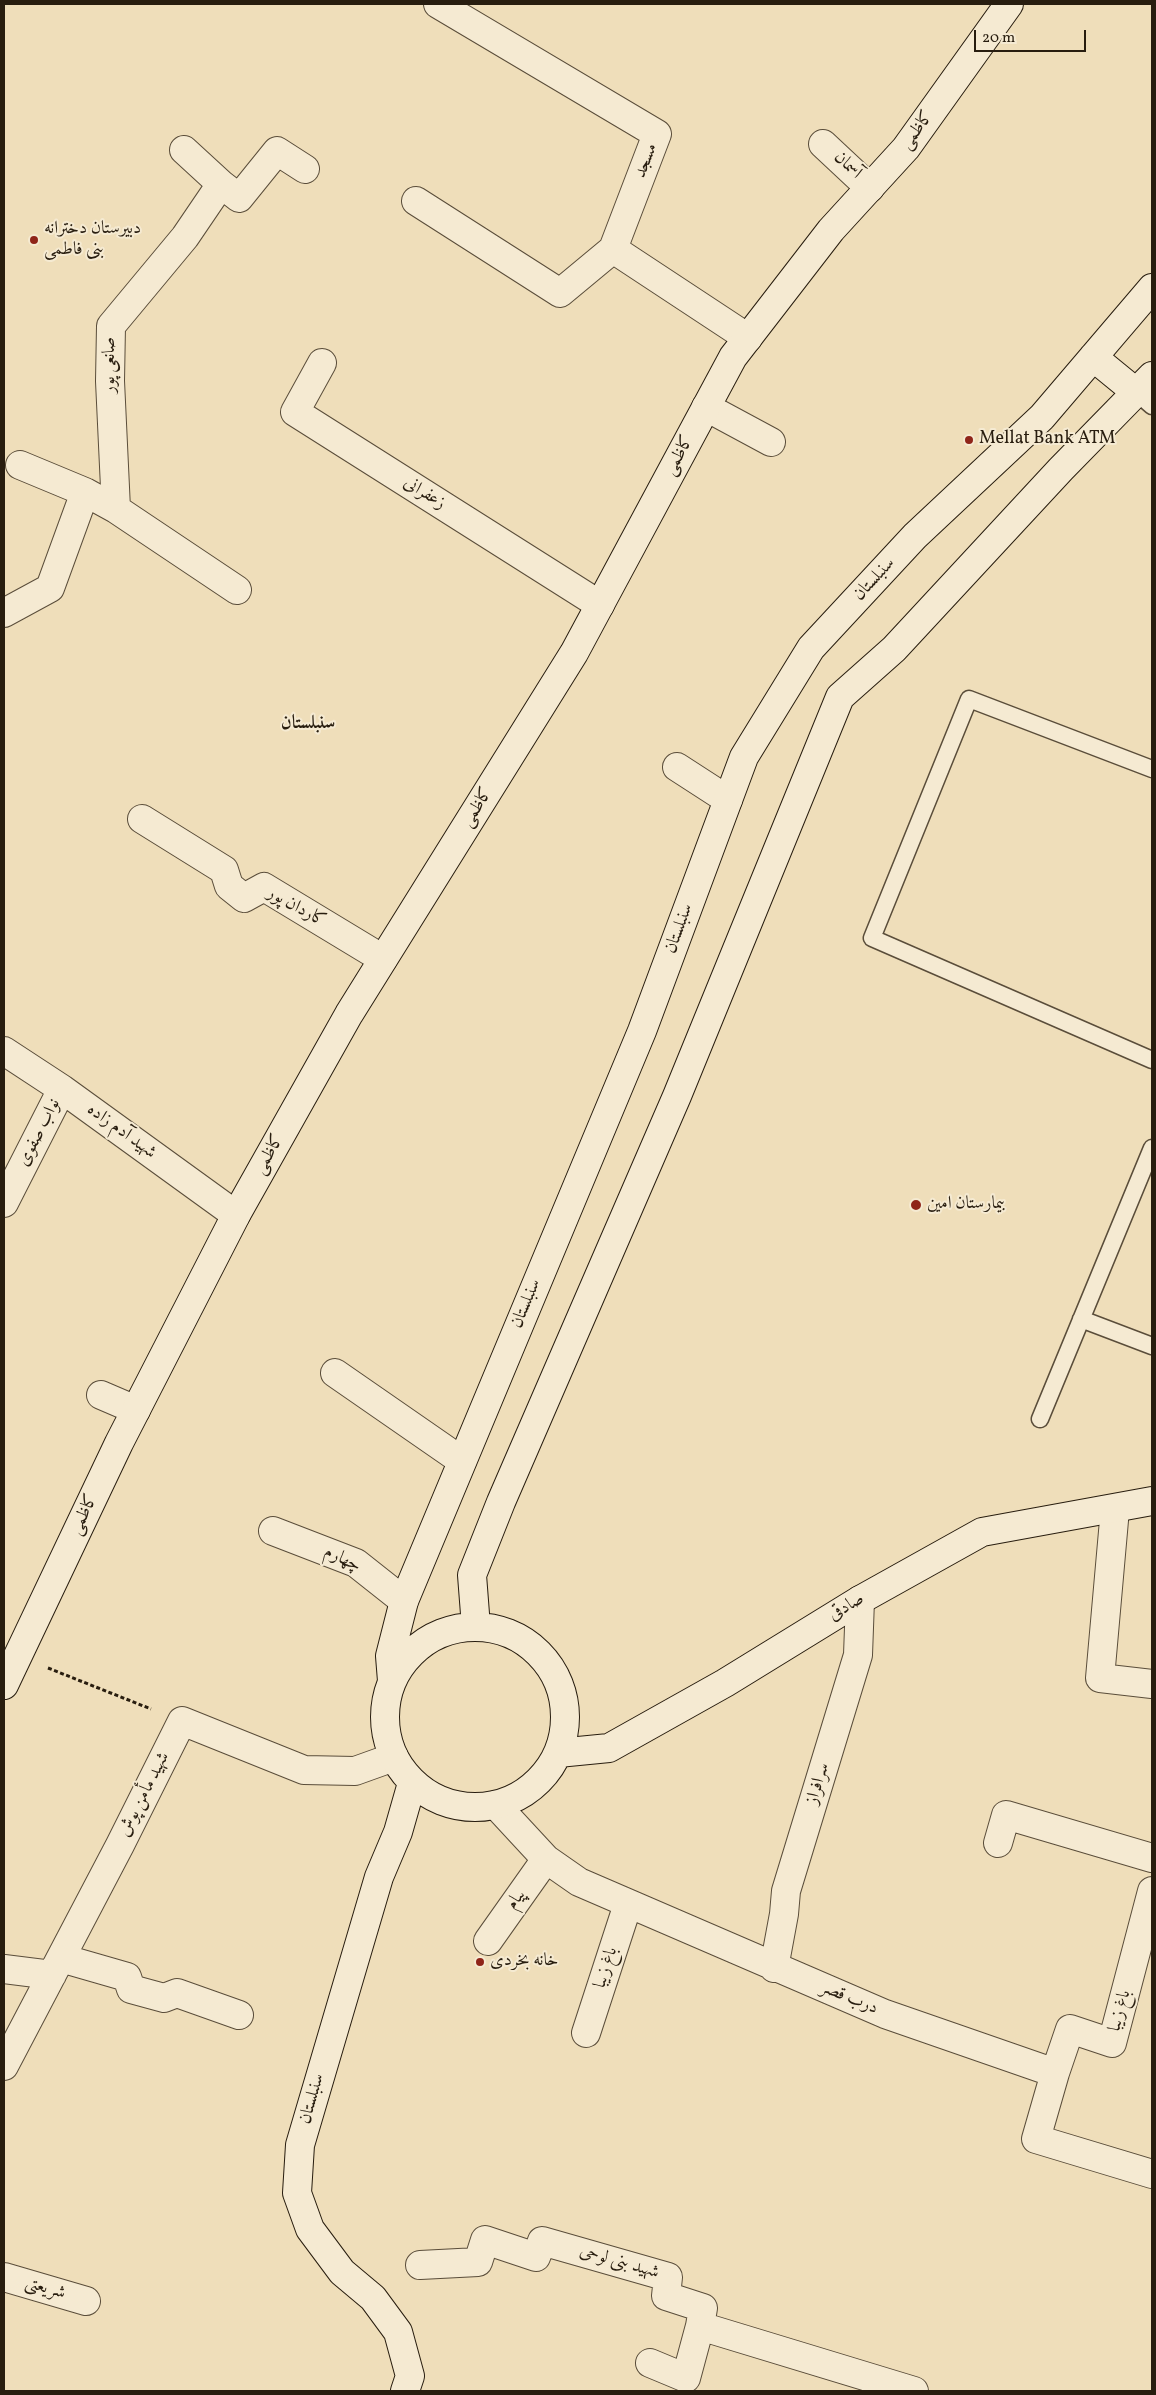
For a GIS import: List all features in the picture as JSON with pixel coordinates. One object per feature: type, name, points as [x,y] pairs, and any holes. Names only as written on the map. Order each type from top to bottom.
[{"type":"street","name":"کاظمی","points":[[4,1685],[11,1653],[236,1215],[349,1014],[574,653],[733,357],[831,230],[906,148],[1008,4]]},
{"type":"street","name":"مسجد","points":[[452,8],[658,134],[614,249]]},
{"type":"street","name":"آسمان","points":[[824,144],[870,188]]},
{"type":"street","points":[[184,150],[239,198],[277,151],[305,169]]},
{"type":"street","name":"صانعی پور","points":[[116,509],[110,380],[111,326],[184,237],[221,184]]},
{"type":"street","points":[[416,201],[560,293],[614,249],[748,338]]},
{"type":"street","name":"سنبلستان","points":[[392,1681],[390,1656],[404,1601],[642,1032],[744,757],[811,648],[915,536],[1042,417],[1152,288]]},
{"type":"street","points":[[476,1626],[472,1575],[501,1502],[677,1096],[840,696],[894,649],[1061,469],[1147,391],[1093,357]]},
{"type":"street","name":"زعفرانی","points":[[322,363],[295,412],[600,605]]},
{"type":"street","points":[[706,407],[771,442]]},
{"type":"street","points":[[20,465],[84,492],[116,509],[237,590]]},
{"type":"street","points":[[4,613],[50,588],[84,492]]},
{"type":"street","points":[[677,767],[728,800]]},
{"type":"street","name":"کاردان پور","points":[[142,819],[224,870],[229,886],[244,898],[264,887],[383,959]]},
{"type":"street","name":"شهید آدم زاده","points":[[4,1050],[62,1089],[236,1215]]},
{"type":"street","name":"نواب صفوی","points":[[4,1203],[62,1089]]},
{"type":"street","points":[[335,1374],[462,1461]]},
{"type":"street","points":[[101,1395],[136,1410]]},
{"type":"street","name":"صادقی","points":[[558,1753],[609,1748],[725,1683],[860,1600],[982,1532],[1152,1501]]},
{"type":"street","points":[[1115,1509],[1100,1678],[1152,1684]]},
{"type":"street","name":"چهارم","points":[[273,1531],[356,1563],[404,1601]]},
{"type":"street","name":"سرافراز","points":[[774,1968],[784,1914],[786,1891],[858,1655],[860,1600]]},
{"type":"street","points":[[476,1626],[511,1634],[540,1654],[559,1684],[565,1719],[558,1753],[543,1777],[522,1795],[496,1805],[466,1807],[437,1800],[412,1783],[394,1757],[385,1732],[385,1706],[392,1681],[406,1659],[425,1641],[449,1630],[476,1626]]},
{"type":"street","points":[[182,1721],[304,1770],[355,1771],[394,1757]]},
{"type":"street","name":"شهید مأمن پوش","points":[[4,2066],[182,1721]]},
{"type":"street","name":"سنبلستان","points":[[405,2391],[410,2376],[398,2332],[373,2298],[342,2272],[310,2229],[298,2193],[300,2145],[378,1877],[398,1832],[412,1783]]},
{"type":"street","name":"درب قصر","points":[[496,1805],[546,1858],[579,1882],[884,2014],[1055,2073]]},
{"type":"street","points":[[998,1843],[1006,1815],[1152,1858]]},
{"type":"street","name":"پیام","points":[[488,1941],[546,1858]]},
{"type":"street","name":"باغ زیبا","points":[[1055,2073],[1070,2029],[1112,2043],[1152,1891]]},
{"type":"street","name":"باغ زیبا","points":[[586,2033],[628,1904]]},
{"type":"street","points":[[4,1969],[56,1966],[127,1977],[131,1989],[164,1998],[177,1993],[239,2015]]},
{"type":"street","points":[[1055,2073],[1036,2139],[1152,2174]]},
{"type":"street","name":"شهید بنی لوحی","points":[[420,2265],[478,2262],[485,2240],[536,2257],[542,2241],[668,2277],[666,2296],[703,2308],[700,2326]]},
{"type":"street","name":"شریعتی","points":[[4,2277],[86,2302]]},
{"type":"street","points":[[650,2363],[686,2378],[700,2326],[914,2391]]},
{"type":"lane","points":[[1152,770],[969,699],[872,938],[1152,1060]]},
{"type":"lane","points":[[1040,1419],[1152,1148]]},
{"type":"lane","points":[[1081,1319],[1152,1346]]},
{"type":"path","points":[[11,1653],[182,1721]]},
{"type":"place","name":"دبیرستان دخترانه بنی فاطمی","points":[[34,240]]},
{"type":"place","name":"Mellat Bank ATM","points":[[969,440]]},
{"type":"place","name":"بیمارستان امین","points":[[916,1205]]},
{"type":"place","name":"خانه بخردی","points":[[480,1962]]},
{"type":"district","name":"سنبلستان","points":[[308,725]]}]
